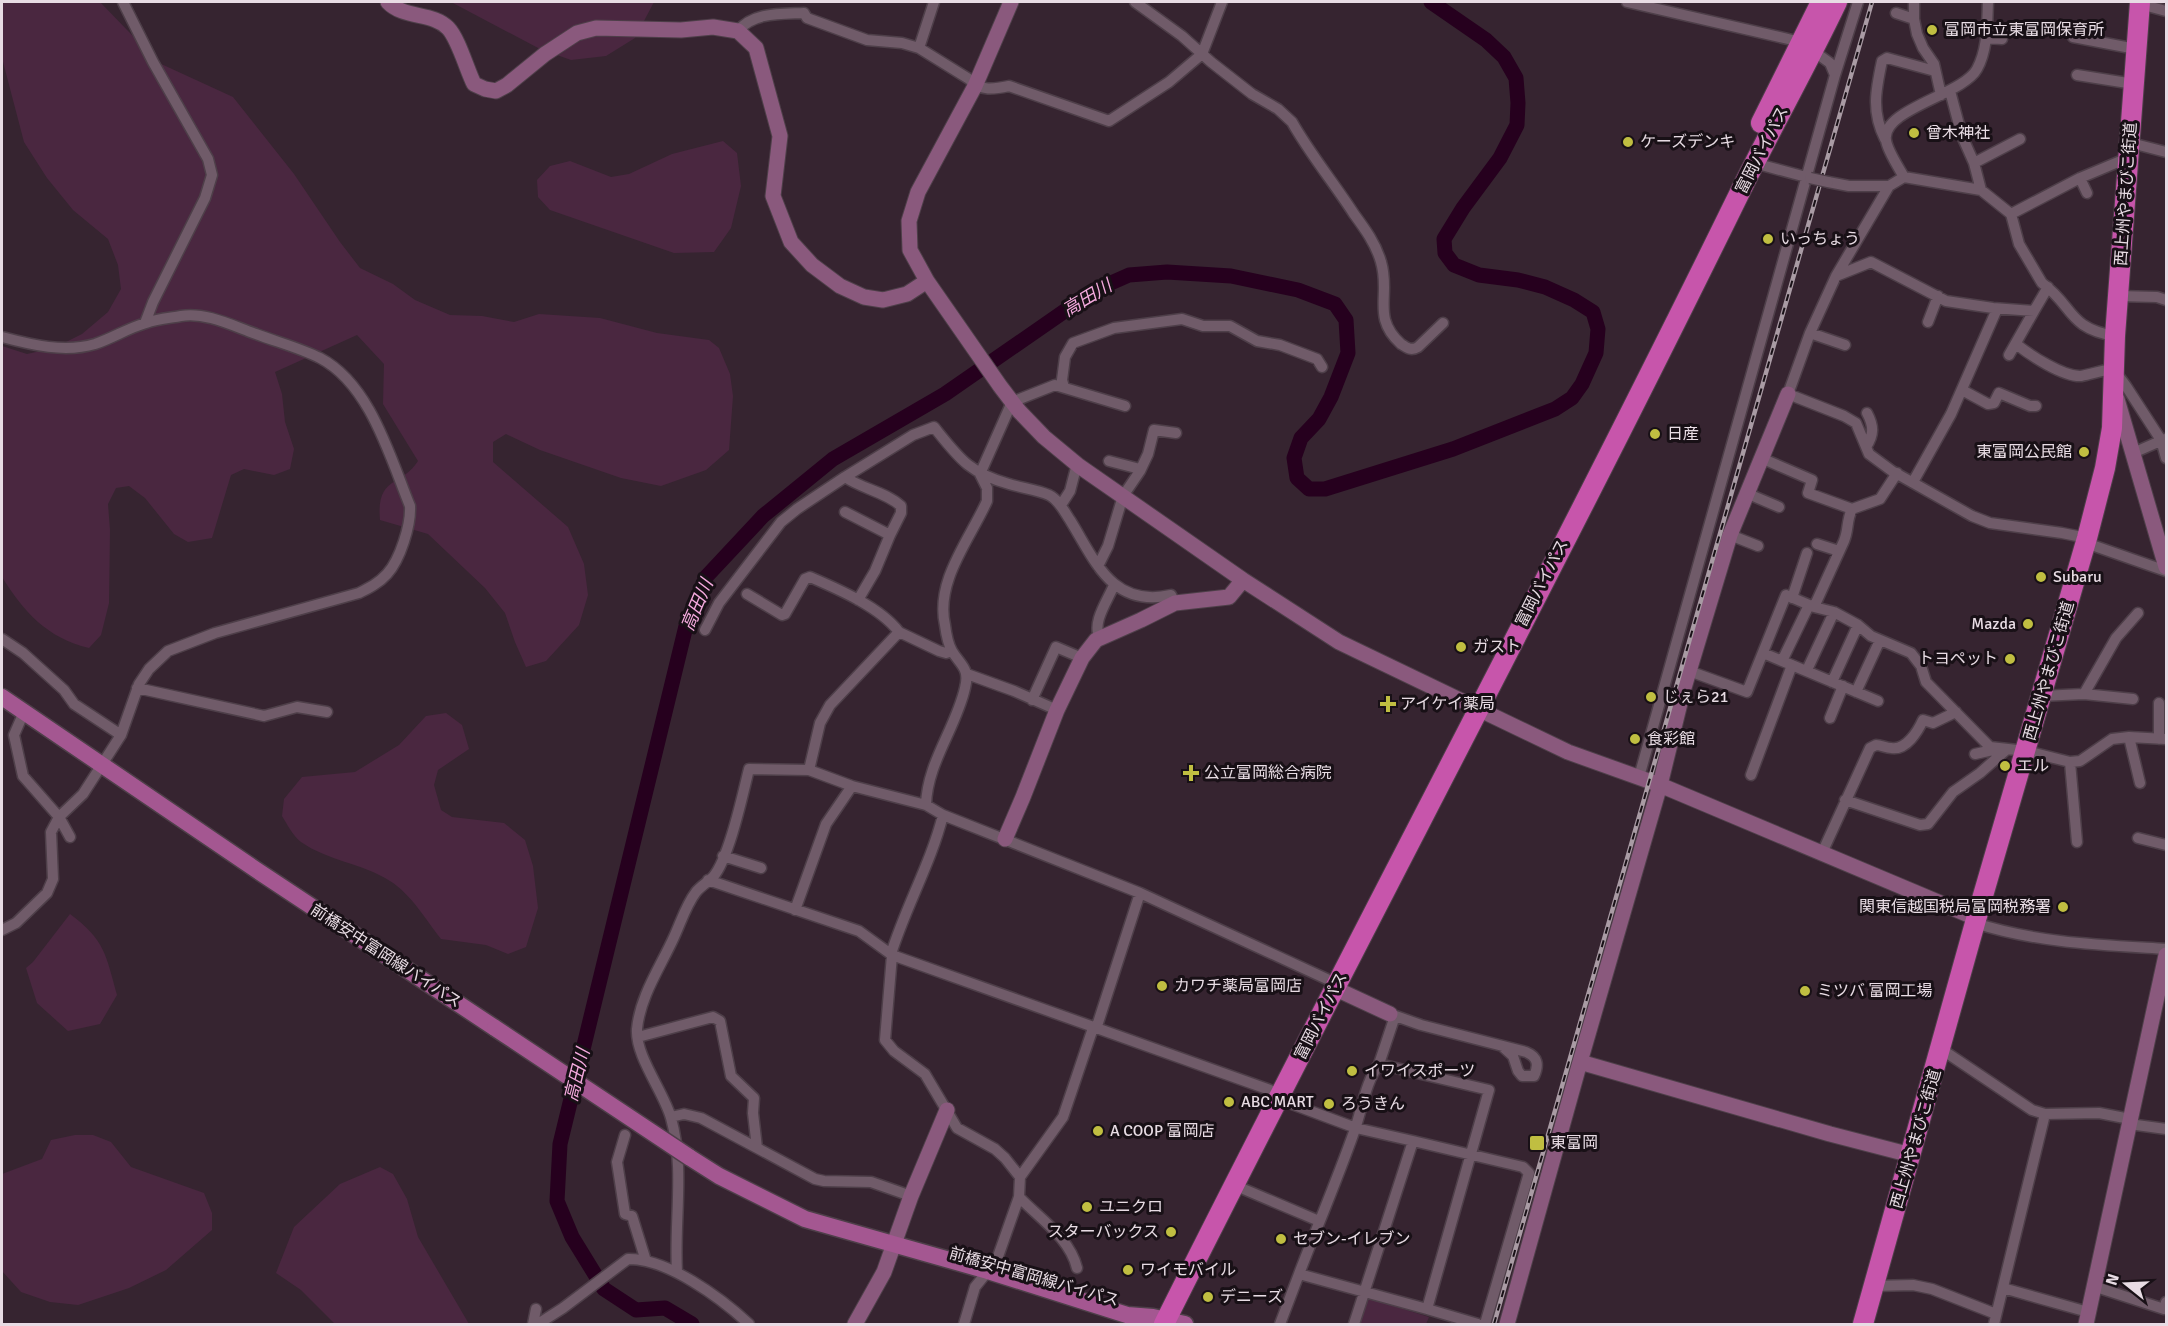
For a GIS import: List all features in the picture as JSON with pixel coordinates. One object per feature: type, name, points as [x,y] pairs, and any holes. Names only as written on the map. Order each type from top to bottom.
[{"type":"highway","name":"富岡バイパス","points":[[1472,707],[1663,348],[1754,163],[1807,47],[1821,2]]},
{"type":"highway","name":"富岡バイパス","points":[[1163,1322],[1234,1185],[1652,343],[1807,47],[1837,2]]},
{"type":"highway","name":"西上州やまびこ街道","points":[[1863,1324],[2086,541],[2107,455],[2112,428],[2115,336],[2140,3]]},
{"type":"highway","name":"富岡バイパス","points":[[1163,1322],[1270,1090],[1332,985]]},
{"type":"main road","name":"前橋安中富岡線バイパス","points":[[2,697],[255,869],[719,1176],[805,1219],[992,1268],[1127,1315],[1163,1322]]},
{"type":"street","points":[[123,2],[153,62],[208,159],[212,175],[205,198],[153,302],[145,323]]},
{"type":"street","points":[[388,2],[393,7],[412,15],[434,20],[448,27],[456,39],[474,84],[496,91],[577,33],[596,28],[681,30],[713,27],[738,31],[756,48],[780,136],[773,196],[791,242],[812,265],[840,286],[864,297],[883,300],[907,294],[927,281]]},
{"type":"street","points":[[919,48],[934,2]]},
{"type":"street","points":[[1135,2],[1182,36],[1251,94],[1278,110],[1292,122],[1371,240],[1381,263],[1384,286],[1383,315],[1388,331],[1407,348],[1413,350],[1418,348],[1443,323]]},
{"type":"street","points":[[738,31],[744,23],[763,15],[805,7],[807,18],[867,40],[919,48],[969,79],[975,86],[993,90],[1010,86],[1109,121],[1169,82],[1202,54],[1222,2]]},
{"type":"street","points":[[1629,2],[1807,47],[1830,63],[1835,75]]},
{"type":"street","points":[[1639,777],[1809,177],[1835,75],[1858,2]]},
{"type":"street","points":[[1914,2],[1914,19],[1920,42],[1934,64],[1946,93],[1974,163],[1981,190]]},
{"type":"street","points":[[1885,139],[1887,131],[1901,115],[1965,83],[1978,69],[1986,38],[1988,2]]},
{"type":"street","points":[[2140,3],[2166,11]]},
{"type":"street","points":[[1009,4],[975,86],[918,192],[909,221],[910,250],[927,281],[1012,402],[1044,437],[1077,464],[1243,580],[1339,642],[1568,752],[1660,785],[1822,852],[1976,921],[2025,937],[2166,949]]},
{"type":"street","points":[[1896,13],[1914,19]]},
{"type":"street","points":[[2073,37],[2136,49]]},
{"type":"street","points":[[1986,38],[2001,39]]},
{"type":"street","points":[[1904,177],[1881,131],[1874,96],[1882,61],[1887,58],[1935,71]]},
{"type":"street","points":[[2077,75],[2134,84]]},
{"type":"street","points":[[1974,163],[2020,139]]},
{"type":"street","points":[[2011,214],[2130,150],[2166,152]]},
{"type":"street","points":[[1754,163],[1850,186],[1889,186]]},
{"type":"street","points":[[1508,1324],[1580,1062],[1660,785],[1689,670],[1730,535],[1788,394],[1810,333],[1836,276],[1889,186],[1904,177],[1981,190],[2011,214],[2019,244],[2042,283],[2071,315],[2085,327],[2115,336]]},
{"type":"street","points":[[2080,178],[2086,193]]},
{"type":"street","points":[[1836,276],[1871,262],[1938,296],[1960,304],[2034,311]]},
{"type":"street","points":[[2009,355],[2048,287]]},
{"type":"street","points":[[1928,322],[1938,296]]},
{"type":"street","points":[[2118,296],[2157,297],[2166,300]]},
{"type":"street","points":[[1913,482],[1951,414],[1997,309]]},
{"type":"street","points":[[2,337],[30,345],[77,347],[96,344],[145,323],[196,315],[216,320],[325,361],[350,382],[363,399],[410,506],[410,517],[400,550],[389,572],[374,586],[359,594],[215,633],[168,651],[149,669],[137,688],[122,735],[83,795],[59,817],[51,831],[53,879],[47,893],[16,923],[2,930]]},
{"type":"street","points":[[1064,387],[1062,380],[1065,357],[1073,343],[1114,328],[1182,319],[1203,326],[1230,326],[1257,341],[1280,345],[1317,359],[1322,368]]},
{"type":"street","points":[[1810,333],[1845,345]]},
{"type":"street","points":[[2016,344],[2055,368],[2074,375],[2120,378],[2164,440],[2166,458]]},
{"type":"street","points":[[2114,377],[2132,451],[2166,569]]},
{"type":"street","points":[[980,474],[1012,402],[1055,385],[1125,406]]},
{"type":"street","points":[[1962,390],[1989,404],[1994,404],[2000,393],[2030,406],[2036,406]]},
{"type":"street","points":[[1788,394],[1856,423],[1869,454],[1897,473],[1972,516],[1990,523],[2086,541],[2166,569]]},
{"type":"street","points":[[1866,447],[1871,440],[1873,424],[1867,413]]},
{"type":"street","points":[[705,630],[719,603],[781,522],[845,477],[913,435],[934,427],[961,460],[980,474],[1050,496],[1060,505],[1098,566],[1114,585],[1124,592],[1146,598],[1171,595],[1175,603]]},
{"type":"street","points":[[1098,566],[1108,546],[1123,496],[1140,471],[1148,454],[1154,430],[1176,433]]},
{"type":"street","points":[[2107,455],[2132,451],[2164,440]]},
{"type":"street","points":[[1761,458],[1812,480],[1808,493],[1852,508],[1880,499],[1897,473]]},
{"type":"street","points":[[1109,461],[1140,471]]},
{"type":"street","points":[[1060,505],[1070,491],[1077,464]]},
{"type":"street","points":[[926,805],[926,795],[932,774],[965,688],[967,674],[962,662],[952,651],[944,624],[944,594],[951,573],[987,501],[987,488],[980,474]]},
{"type":"street","points":[[845,477],[854,484],[895,501],[901,506],[901,513],[875,571],[858,600]]},
{"type":"street","points":[[1746,493],[1779,507]]},
{"type":"street","points":[[1751,775],[1787,663],[1811,606],[1847,534],[1846,521],[1852,508]]},
{"type":"street","points":[[845,512],[890,536]]},
{"type":"street","points":[[1730,535],[1758,546]]},
{"type":"street","points":[[1816,544],[1839,551]]},
{"type":"street","points":[[1792,598],[1807,553]]},
{"type":"street","points":[[747,594],[782,615],[785,614],[805,579],[810,577],[858,600],[892,623],[899,632],[939,651],[946,653],[952,651]]},
{"type":"street","points":[[1005,838],[1057,710],[1082,658],[1096,640],[1175,603],[1229,597],[1243,580]]},
{"type":"street","points":[[1100,638],[1097,633],[1098,620],[1114,585]]},
{"type":"street","points":[[1689,670],[1747,692],[1786,596],[1834,612],[1858,625],[1871,636],[1911,653],[1921,666],[1926,682],[1990,747],[2026,751],[2070,762],[2080,760],[2112,739],[2129,737],[2163,739],[2159,703]]},
{"type":"street","points":[[1807,670],[1834,612]]},
{"type":"street","points":[[2084,694],[2116,638],[2138,613]]},
{"type":"street","points":[[1830,718],[1838,684],[1858,625]]},
{"type":"street","points":[[809,770],[820,723],[830,705],[899,632]]},
{"type":"street","points":[[2,639],[40,668],[64,690],[74,704],[122,735]]},
{"type":"street","points":[[1856,692],[1880,640]]},
{"type":"street","points":[[1032,700],[1056,647],[1082,658]]},
{"type":"street","points":[[1762,653],[1878,701]]},
{"type":"street","points":[[967,674],[1057,710]]},
{"type":"street","points":[[137,688],[264,716],[297,707],[327,712]]},
{"type":"street","points":[[2041,696],[2084,694],[2133,699]]},
{"type":"street","points":[[24,712],[14,735],[23,776],[59,817],[70,837]]},
{"type":"street","points":[[1822,852],[1870,748],[1876,745],[1892,749],[1899,748],[1916,733],[1923,720],[1933,723],[1956,712]]},
{"type":"street","points":[[2129,737],[2140,783]]},
{"type":"street","points":[[1975,754],[2003,749]]},
{"type":"street","points":[[1845,800],[1920,825],[1928,824],[1953,792],[1980,774],[2003,749]]},
{"type":"street","points":[[2070,762],[2077,842]]},
{"type":"street","points":[[677,1272],[678,1168],[671,1117],[646,1060],[637,1028],[657,969],[688,905],[696,891],[713,877],[723,856],[738,814],[749,769],[809,770],[852,786],[926,805],[943,815],[1140,893],[1392,1015],[1502,1047]]},
{"type":"street","points":[[795,910],[826,824],[852,786]]},
{"type":"street","points":[[943,815],[939,833],[900,926],[891,954],[885,1040],[894,1051],[925,1074],[957,1128],[994,1149],[1005,1158],[1020,1177]]},
{"type":"street","points":[[2138,838],[2166,845]]},
{"type":"street","points":[[723,856],[761,868]]},
{"type":"street","points":[[708,880],[859,931],[891,954],[1270,1090]]},
{"type":"street","points":[[964,1324],[975,1287],[992,1268],[1019,1197],[1020,1177],[1063,1117],[1140,893]]},
{"type":"street","points":[[2003,1288],[2087,1318],[2166,955]]},
{"type":"street","points":[[1280,1324],[1356,1128],[1365,1094],[1380,1064],[1392,1015]]},
{"type":"street","points":[[638,1037],[713,1017],[720,1022],[731,1076],[754,1098],[753,1113],[757,1148]]},
{"type":"street","points":[[1941,1049],[2032,1110],[2045,1114],[2099,1113],[2166,1130]]},
{"type":"street","points":[[1580,1062],[1911,1155]]},
{"type":"street","points":[[1380,1064],[1489,1090],[1427,1309]]},
{"type":"street","points":[[1289,1103],[1356,1128],[1523,1167],[1529,1173],[1485,1324]]},
{"type":"street","points":[[855,1324],[884,1272],[911,1196],[947,1110]]},
{"type":"street","points":[[671,1117],[684,1114],[702,1118],[815,1179],[871,1182],[911,1196]]},
{"type":"street","points":[[1874,1286],[1913,1285],[1932,1289],[1995,1319],[2045,1114]]},
{"type":"street","points":[[625,1135],[617,1162],[625,1214],[632,1216],[646,1261]]},
{"type":"street","points":[[1354,1324],[1413,1141]]},
{"type":"street","points":[[1234,1185],[1319,1221]]},
{"type":"street","points":[[1019,1197],[1053,1229],[1066,1245],[1077,1268]]},
{"type":"street","points":[[538,1324],[628,1259],[646,1261],[677,1272],[749,1324]]},
{"type":"street","points":[[1299,1274],[1478,1324]]},
{"type":"street","points":[[2093,1286],[2166,1308]]},
{"type":"street","points":[[533,1324],[536,1309]]},
{"type":"shaded area","points":[[2,2],[100,2],[159,63],[233,97],[294,174],[360,268],[393,284],[415,300],[450,315],[482,316],[514,322],[539,314],[600,318],[657,333],[709,340],[719,348],[730,374],[733,396],[729,450],[706,470],[661,486],[621,478],[540,450],[506,434],[493,442],[493,462],[568,527],[584,564],[588,595],[579,625],[546,661],[526,667],[505,613],[485,588],[428,534],[380,520],[382,495],[386,488],[405,475],[418,461],[383,404],[384,364],[357,335],[275,372],[282,394],[285,422],[294,449],[290,469],[274,475],[244,469],[231,475],[212,538],[188,542],[174,534],[145,498],[129,486],[116,488],[108,504],[109,603],[101,635],[89,648],[61,638],[28,612],[2,577],[2,346],[27,354],[54,348],[82,334],[108,312],[121,289],[118,265],[108,239],[73,210],[47,178],[24,142],[2,58]]},
{"type":"shaded area","points":[[451,2],[654,2],[635,38],[606,56],[571,60],[540,49]]},
{"type":"shaded area","points":[[723,141],[737,153],[741,186],[731,228],[714,252],[674,253],[550,210],[538,197],[537,180],[550,166],[570,161],[611,177],[629,174],[672,154]]},
{"type":"shaded area","points":[[446,713],[462,725],[469,749],[438,770],[434,785],[441,810],[452,817],[504,823],[525,840],[533,866],[538,908],[526,947],[508,954],[486,945],[441,939],[398,886],[368,870],[334,858],[301,842],[295,837],[282,816],[284,799],[302,777],[355,772],[399,745],[426,716]]},
{"type":"shaded area","points":[[70,914],[91,932],[103,949],[117,995],[100,1024],[68,1031],[37,1003],[26,968]]},
{"type":"shaded area","points":[[75,1135],[93,1135],[111,1142],[131,1167],[204,1193],[212,1213],[212,1230],[166,1270],[129,1288],[78,1305],[50,1302],[21,1292],[2,1271],[2,1174],[42,1159],[51,1140]]},
{"type":"shaded area","points":[[380,1167],[393,1174],[407,1199],[418,1237],[469,1324],[335,1324],[301,1290],[276,1273],[294,1227],[340,1184]]},
{"type":"shaded area","points":[[1371,1299],[1429,1317],[1426,1324],[1359,1324],[1365,1302]]},
{"type":"waterway","name":"高田川","points":[[692,1324],[665,1308],[636,1310],[604,1289],[572,1237],[557,1201],[560,1144],[686,626],[706,577],[763,516],[833,459],[945,394],[1095,290],[1129,275],[1167,272],[1231,276],[1298,290],[1335,304],[1346,320],[1348,353],[1331,397],[1319,419],[1301,438],[1294,458],[1297,478],[1309,489],[1325,489],[1453,449],[1555,409],[1572,398],[1582,384],[1596,353],[1598,329],[1593,312],[1574,300],[1545,287],[1518,280],[1479,275],[1454,265],[1445,253],[1444,239],[1463,208],[1500,158],[1517,125],[1518,103],[1516,78],[1504,57],[1486,40],[1431,2]]},
{"type":"railway","points":[[1494,1324],[1872,2]]},
{"type":"place","name":"富岡市立東富岡保育所","points":[[1932,30]]},
{"type":"place","name":"曾木神社","points":[[1914,133]]},
{"type":"place","name":"ケーズデンキ","points":[[1628,142]]},
{"type":"place","name":"いっちょう","points":[[1768,239]]},
{"type":"place","name":"日産","points":[[1655,434]]},
{"type":"place","name":"東富岡公民館","points":[[2084,452]]},
{"type":"place","name":"Subaru","points":[[2041,577]]},
{"type":"place","name":"Mazda","points":[[2028,624]]},
{"type":"place","name":"ガスト","points":[[1461,647]]},
{"type":"place","name":"トヨペット","points":[[2010,659]]},
{"type":"place","name":"じぇら21","points":[[1651,697]]},
{"type":"place","name":"アイケイ薬局","points":[[1388,704]]},
{"type":"place","name":"食彩館","points":[[1635,739]]},
{"type":"place","name":"エル","points":[[2005,766]]},
{"type":"place","name":"公立富岡総合病院","points":[[1191,773]]},
{"type":"place","name":"関東信越国税局富岡税務署","points":[[2063,907]]},
{"type":"place","name":"カワチ薬局富岡店","points":[[1162,986]]},
{"type":"place","name":"ミツバ 富岡工場","points":[[1805,991]]},
{"type":"place","name":"イワイスポーツ","points":[[1352,1071]]},
{"type":"place","name":"ABC MART","points":[[1229,1102]]},
{"type":"place","name":"ろうきん","points":[[1329,1104]]},
{"type":"place","name":"A COOP 富岡店","points":[[1098,1131]]},
{"type":"place","name":"東富岡","points":[[1537,1143]]},
{"type":"place","name":"ユニクロ","points":[[1087,1207]]},
{"type":"place","name":"スターバックス","points":[[1171,1232]]},
{"type":"place","name":"セブン-イレブン","points":[[1281,1239]]},
{"type":"place","name":"ワイモバイル","points":[[1128,1270]]},
{"type":"place","name":"デニーズ","points":[[1208,1297]]}]
